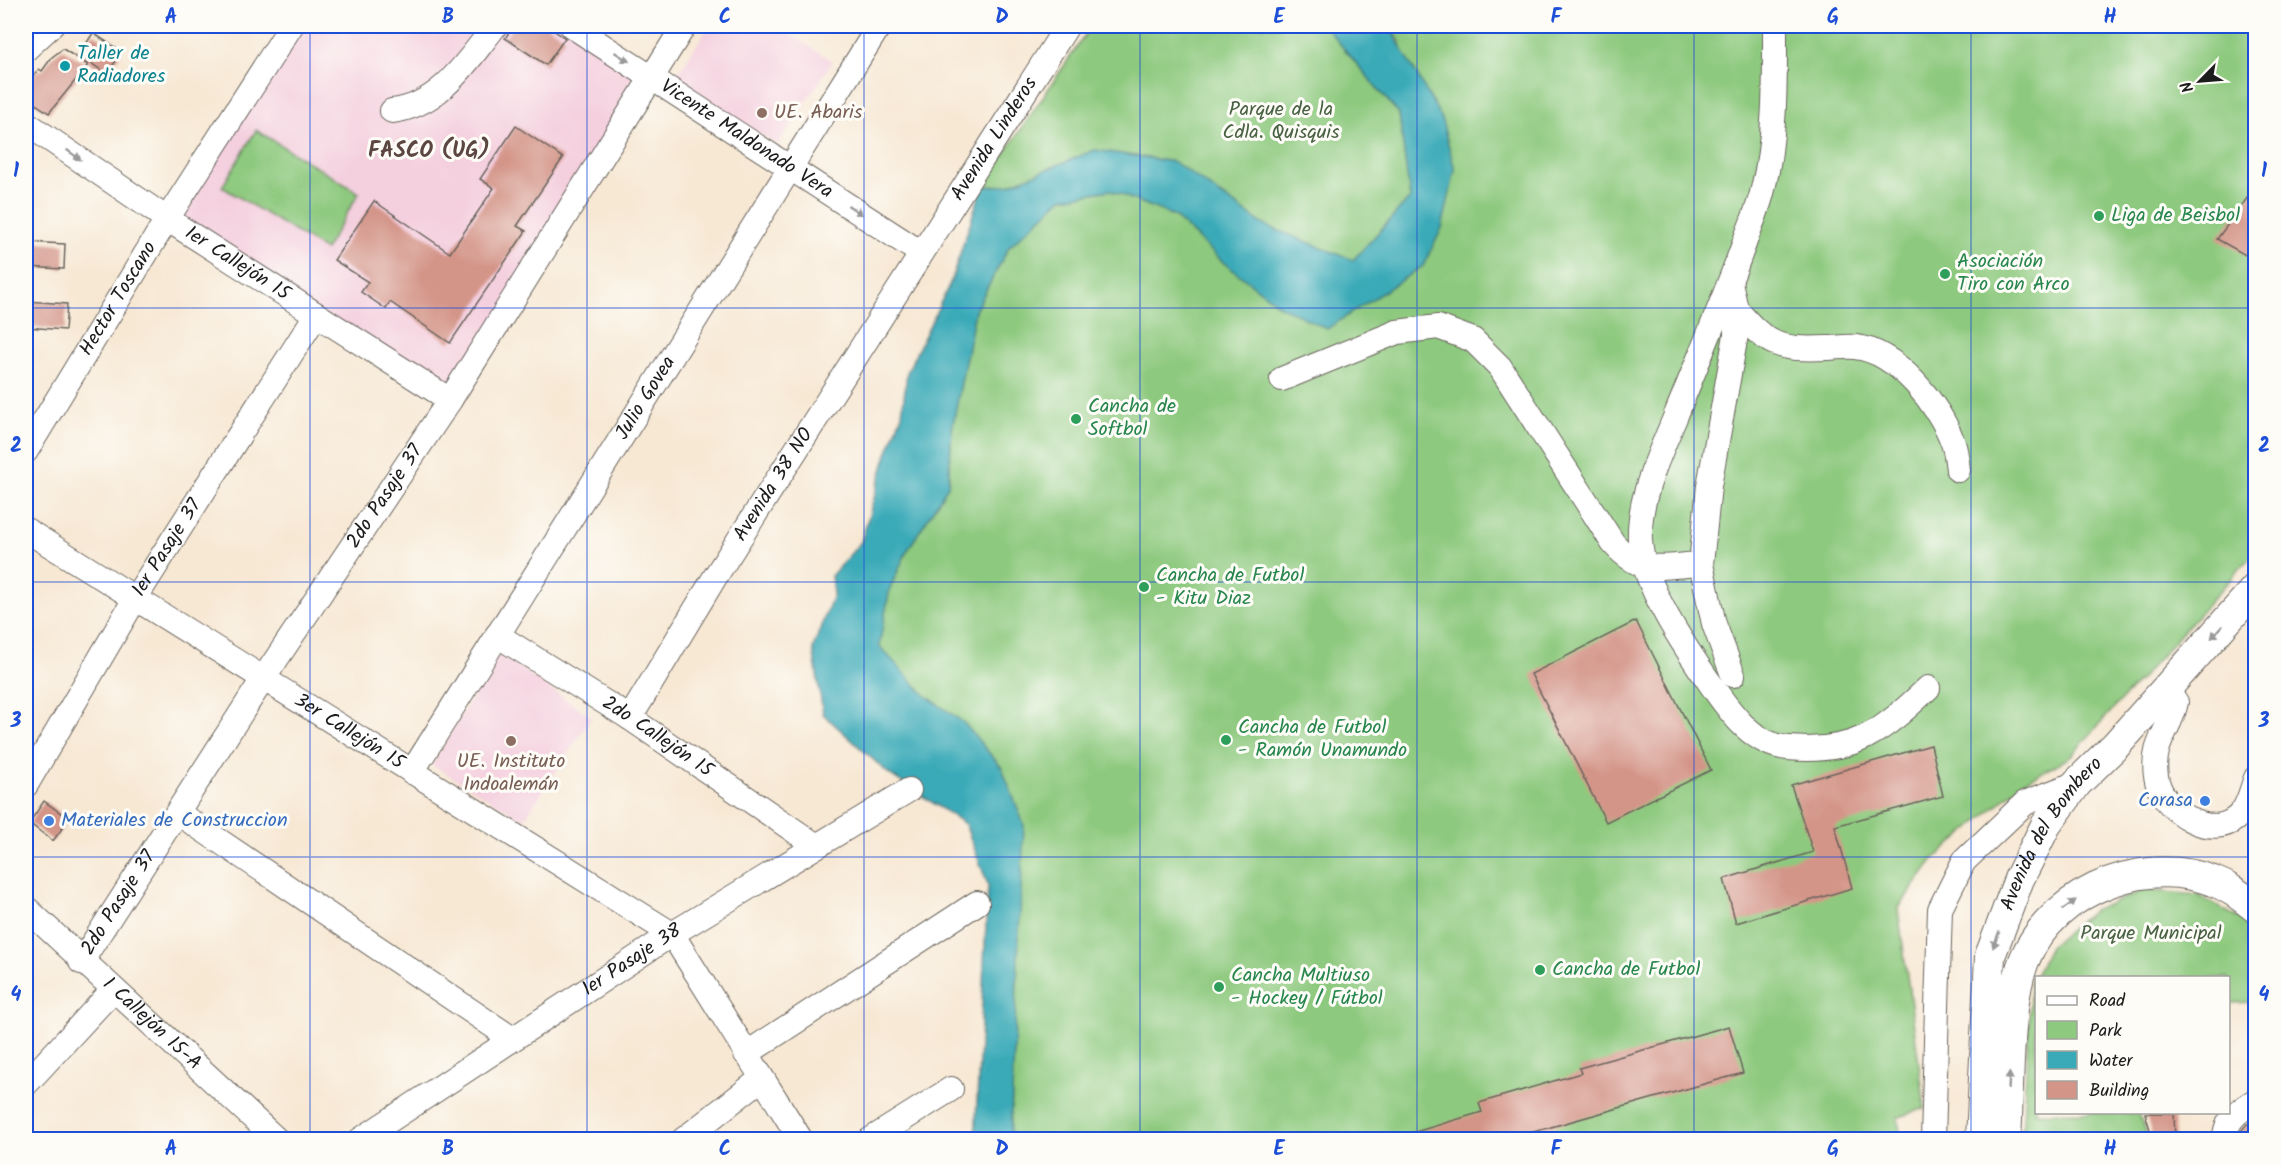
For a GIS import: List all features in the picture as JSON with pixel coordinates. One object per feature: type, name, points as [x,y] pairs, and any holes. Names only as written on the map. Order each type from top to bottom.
[{"type":"main road","name":"Avenida del Bombero","points":[[1981,1140],[1990,956],[2019,879],[2046,825],[2077,783],[2115,745],[2256,588]]},
{"type":"main road","points":[[2006,1140],[2014,1006],[2019,976],[2028,951],[2040,930],[2058,912],[2102,886],[2146,873],[2192,875],[2212,881],[2234,891],[2256,908]]},
{"type":"street","points":[[26,49],[51,26]]},
{"type":"street","name":"Hector Toscano","points":[[26,451],[167,219],[291,26]]},
{"type":"street","points":[[392,111],[422,102],[446,85],[495,26]]},
{"type":"street","name":"Vicente Maldonado Vera","points":[[573,26],[921,253]]},
{"type":"street","name":"2do Pasaje 37","points":[[81,962],[263,679],[450,400],[684,26]]},
{"type":"street","name":"Julio Govea","points":[[412,772],[788,167],[879,26]]},
{"type":"street","name":"Avenida Linderos","points":[[921,253],[1067,26]]},
{"type":"street","points":[[1775,26],[1775,96],[1763,189],[1730,282],[1659,456],[1641,510],[1640,540],[1643,567],[1679,637],[1733,716],[1754,734],[1777,747],[1817,750],[1840,747],[1871,735],[1889,724],[1928,688]]},
{"type":"street","name":"1er Callejón 15","points":[[26,123],[167,219],[450,400]]},
{"type":"street","name":"Avenida 38 NO","points":[[630,718],[715,577],[921,253]]},
{"type":"street","points":[[1730,282],[1736,309],[1734,346],[1701,538],[1701,564],[1714,624],[1733,675]]},
{"type":"street","points":[[1736,309],[1754,330],[1773,344],[1791,349],[1855,347],[1870,351],[1896,366],[1914,381],[1945,424],[1954,445],[1958,470]]},
{"type":"street","name":"1er Pasaje 37","points":[[26,785],[136,597],[316,315]]},
{"type":"street","points":[[1282,379],[1407,329],[1438,327],[1473,340],[1500,367],[1613,543],[1624,555],[1643,567],[1701,564]]},
{"type":"street","name":"3er Callejón 15","points":[[26,530],[672,934]]},
{"type":"street","name":"2do Callejón 15","points":[[497,635],[630,718],[815,845]]},
{"type":"street","points":[[2165,688],[2176,702],[2174,713],[2158,741],[2156,776],[2161,794],[2173,810],[2190,820],[2211,825],[2227,822],[2241,814],[2256,778]]},
{"type":"street","points":[[1933,1140],[1941,909],[1964,861],[2025,803],[2077,783]]},
{"type":"street","name":"1er Pasaje 38","points":[[360,1140],[672,934],[815,845],[909,790]]},
{"type":"street","points":[[178,813],[512,1038]]},
{"type":"street","points":[[746,1054],[977,903]]},
{"type":"street","name":"1 Callejón 15-A","points":[[26,908],[81,962],[277,1140]]},
{"type":"street","points":[[672,934],[801,1140]]},
{"type":"street","points":[[26,1084],[113,990]]},
{"type":"street","points":[[684,1140],[761,1079]]},
{"type":"street","points":[[870,1140],[951,1089]]},
{"type":"street","points":[[2225,1140],[2225,1130],[2231,1119],[2256,1100]]},
{"type":"shaded area","points":[[287,26],[571,26],[650,77],[445,397],[164,211]]},
{"type":"shaded area","name":"UE. Abaris","points":[[709,26],[776,26],[833,61],[777,145],[673,81]]},
{"type":"shaded area","name":"UE. Instituto Indoalemán","points":[[498,653],[592,717],[524,820],[432,765]]},
{"type":"green space","name":"Parque de la Cdla. Quisquis","points":[[1091,26],[1325,26],[1399,114],[1410,198],[1353,261],[1264,225],[1174,162],[1095,150],[1008,185],[982,187]]},
{"type":"green space","points":[[1389,26],[2255,26],[2255,552],[2069,758],[2024,782],[1933,860],[1898,909],[1925,1108],[1897,1118],[1902,1139],[1010,1139],[1020,894],[964,723],[925,695],[878,646],[890,588],[907,551],[948,486],[952,429],[975,311],[1009,247],[1062,198],[1110,190],[1174,216],[1224,263],[1280,306],[1423,266],[1400,41]]},
{"type":"green space","points":[[256,130],[359,193],[325,250],[222,187]]},
{"type":"green space","name":"Parque Municipal","points":[[2145,890],[2198,895],[2247,923],[2255,936],[2255,1002],[2230,1003],[2230,976],[2035,976],[2035,1114],[2139,1114],[2147,1139],[2022,1140],[2031,983],[2051,945],[2094,910]]},
{"type":"water","points":[[1325,26],[1389,26],[1441,117],[1455,170],[1442,228],[1423,266],[1327,329],[1280,306],[1224,263],[1174,216],[1110,190],[1062,198],[1009,247],[975,311],[952,429],[948,486],[907,551],[890,588],[879,646],[925,695],[964,723],[1002,768],[1024,825],[1010,1139],[975,1139],[988,885],[965,824],[889,774],[823,714],[813,648],[833,595],[831,576],[861,542],[886,457],[902,414],[907,372],[951,281],[982,187],[1008,185],[1095,150],[1174,162],[1264,225],[1353,260],[1410,198],[1399,114]]},
{"type":"building","points":[[514,26],[547,26],[565,38],[546,65],[505,38]]},
{"type":"building","points":[[93,33],[122,52],[107,74],[79,55]]},
{"type":"building","points":[[63,49],[88,65],[49,113],[30,100],[27,83],[39,69],[42,71],[52,57]]},
{"type":"building","points":[[516,126],[563,158],[517,226],[526,231],[450,343],[390,302],[386,309],[361,292],[368,282],[334,260],[374,201],[450,253],[494,188],[480,179]]},
{"type":"building","points":[[2256,186],[2256,261],[2217,239]]},
{"type":"building","points":[[26,242],[65,244],[64,269],[26,267]]},
{"type":"building","points":[[26,301],[67,304],[65,330],[26,327]]},
{"type":"building","points":[[1636,621],[1711,770],[1606,822],[1531,674]]},
{"type":"building","points":[[1931,745],[1943,796],[1835,826],[1852,888],[1736,923],[1724,879],[1813,852],[1791,785]]},
{"type":"building","name":"Materiales de Construccion","points":[[44,801],[69,819],[53,841],[29,823]]},
{"type":"building","points":[[1729,1026],[1743,1073],[1505,1140],[1405,1140],[1405,1135],[1482,1112],[1479,1103],[1581,1073],[1579,1068]]},
{"type":"building","points":[[2145,1114],[2174,1114],[2175,1140],[2153,1140]]},
{"type":"building","points":[[2247,1124],[2256,1124],[2256,1140],[2239,1140],[2240,1132]]},
{"type":"place","name":"Taller de Radiadores","points":[[65,66]]},
{"type":"place","name":"UE. Abaris","points":[[762,113]]},
{"type":"place","name":"Liga de Beisbol","points":[[2099,216]]},
{"type":"place","name":"Asociación Tiro con Arco","points":[[1945,274]]},
{"type":"place","name":"Cancha de Softbol","points":[[1076,419]]},
{"type":"place","name":"Cancha de Futbol - Kitu Diaz","points":[[1144,587]]},
{"type":"place","name":"Cancha de Futbol - Ramón Unamundo","points":[[1226,740]]},
{"type":"place","name":"UE. Instituto Indoalemán","points":[[511,741]]},
{"type":"place","name":"Corasa","points":[[2205,801]]},
{"type":"place","name":"Materiales de Construccion","points":[[49,821]]},
{"type":"place","name":"Cancha de Futbol","points":[[1540,970]]},
{"type":"place","name":"Cancha Multiuso - Hockey / Fútbol","points":[[1219,987]]},
{"type":"district","name":"FASCO (UG)","points":[[429,151]]}]
